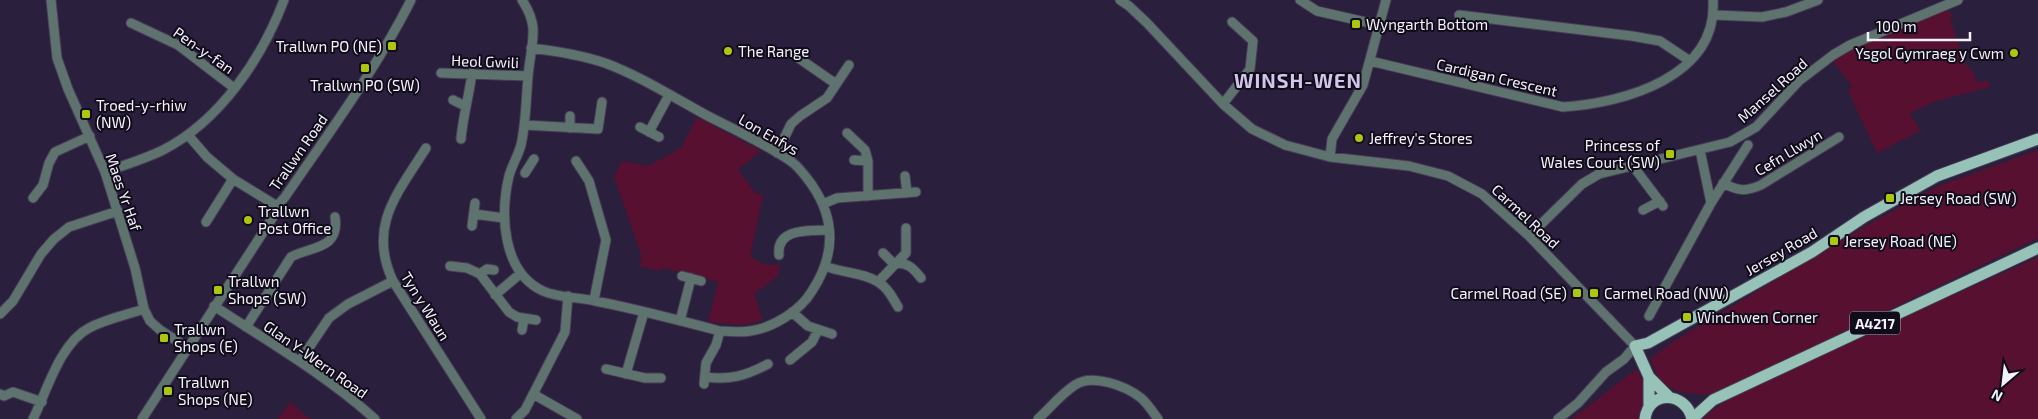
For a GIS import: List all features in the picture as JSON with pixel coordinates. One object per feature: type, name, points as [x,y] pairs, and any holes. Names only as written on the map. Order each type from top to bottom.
[{"type":"main road","name":"Jersey Road","points":[[1635,346],[1648,343],[1812,252],[1864,218],[1937,176],[2038,139]]},
{"type":"main road","name":"A4217","points":[[1692,419],[1713,400],[2038,248]]},
{"type":"main road","name":"Carmel Road","points":[[1635,346],[1649,377],[1669,397]]},
{"type":"main road","name":"Carmel Road","points":[[1644,419],[1648,407],[1649,377]]},
{"type":"main road","points":[[1648,407],[1661,398],[1669,397],[1684,403],[1691,413],[1692,419]]},
{"type":"main road","name":"A4217","points":[[1684,403],[1713,400]]},
{"type":"street","name":"Maes Yr Haf","points":[[51,0],[58,58],[68,89],[105,172],[135,268],[144,308],[150,321],[160,330],[188,348]]},
{"type":"street","points":[[105,172],[163,150],[188,135],[210,116],[234,88],[276,22],[284,0]]},
{"type":"street","name":"Trallwn Road","points":[[142,419],[273,217],[277,206],[348,104],[403,17],[411,0]]},
{"type":"street","name":"Lon Enfys","points":[[522,0],[530,13],[533,29],[528,76],[524,125],[521,144],[510,174],[504,218],[509,249],[521,273],[529,282],[542,291],[594,300],[720,330],[750,331],[772,324],[792,312],[810,295],[819,281],[829,248],[828,216],[824,204],[804,174],[794,164],[669,95],[605,64],[565,52],[531,48]]},
{"type":"street","name":"Carmel Road","points":[[1120,0],[1147,23],[1223,104],[1252,129],[1285,145],[1330,157],[1409,166],[1448,176],[1482,194],[1529,236],[1635,346]]},
{"type":"street","points":[[1300,0],[1317,11],[1379,25]]},
{"type":"street","points":[[1330,157],[1332,140],[1364,84],[1386,0]]},
{"type":"street","name":"Cardigan Crescent","points":[[1370,61],[1563,107],[1584,106],[1650,89],[1672,77],[1701,48],[1714,15],[1713,0]]},
{"type":"street","points":[[1714,15],[1762,17],[1786,12],[1818,0]]},
{"type":"street","name":"Mansel Road","points":[[1529,236],[1582,184],[1599,174],[1730,142],[1756,127],[1799,81],[1832,55],[1850,45],[1958,0]]},
{"type":"street","points":[[1459,15],[1641,38],[1660,42],[1690,61]]},
{"type":"street","points":[[1223,104],[1250,69],[1251,60],[1253,41],[1232,22]]},
{"type":"street","name":"Pen-y-fan","points":[[131,23],[178,45],[234,88]]},
{"type":"street","points":[[800,59],[836,84]]},
{"type":"street","points":[[777,153],[791,124],[828,98],[849,66]]},
{"type":"street","name":"Heol Gwili","points":[[441,73],[528,76]]},
{"type":"street","points":[[461,139],[472,73]]},
{"type":"street","points":[[649,132],[669,95]]},
{"type":"street","points":[[453,100],[465,106]]},
{"type":"street","points":[[524,125],[598,129],[602,102]]},
{"type":"street","points":[[570,116],[570,128]]},
{"type":"street","points":[[640,127],[659,137]]},
{"type":"street","points":[[847,133],[865,150],[868,161],[868,196]]},
{"type":"street","points":[[188,135],[207,157],[233,179],[277,206]]},
{"type":"street","points":[[33,198],[43,185],[49,163],[55,152],[90,136]]},
{"type":"street","name":"Cefn Llwyn","points":[[1723,183],[1736,190],[1750,190],[1839,137]]},
{"type":"street","points":[[1649,316],[1711,203],[1748,145]]},
{"type":"street","name":"Tyn y Waun","points":[[426,148],[396,196],[386,220],[384,252],[394,281],[481,419]]},
{"type":"street","points":[[1700,150],[1711,203]]},
{"type":"street","points":[[516,160],[529,166]]},
{"type":"street","points":[[854,160],[868,161]]},
{"type":"street","points":[[576,161],[589,181],[606,240],[594,300]]},
{"type":"street","points":[[1633,166],[1661,204],[1643,210]]},
{"type":"street","points":[[824,204],[837,198],[911,193],[905,176]]},
{"type":"street","points":[[206,222],[233,179]]},
{"type":"street","points":[[472,226],[475,203]]},
{"type":"street","points":[[0,314],[13,301],[41,254],[54,239],[69,227],[118,211]]},
{"type":"street","points":[[474,214],[504,218]]},
{"type":"street","points":[[246,327],[291,257],[303,250],[319,248],[326,244],[335,234],[335,217]]},
{"type":"street","points":[[878,282],[906,253],[906,228]]},
{"type":"street","points":[[779,255],[778,249],[787,235],[795,232],[829,230]]},
{"type":"street","points":[[883,252],[894,264],[906,264],[922,278]]},
{"type":"street","points":[[450,266],[467,268],[480,274],[509,312],[517,317],[536,320]]},
{"type":"street","points":[[824,266],[878,282],[886,289],[898,307]]},
{"type":"street","points":[[480,274],[487,270],[494,270]]},
{"type":"street","points":[[496,294],[521,273]]},
{"type":"street","points":[[680,321],[686,277],[701,281]]},
{"type":"street","points":[[300,361],[329,318],[348,304],[394,281]]},
{"type":"street","points":[[516,419],[525,410],[565,332],[568,296]]},
{"type":"street","name":"Glan Y-Wern Road","points":[[214,306],[300,361],[349,396],[375,419]]},
{"type":"street","points":[[34,419],[55,368],[71,344],[87,328],[144,308]]},
{"type":"street","points":[[626,374],[644,312]]},
{"type":"street","points":[[792,312],[801,321],[818,330],[832,334]]},
{"type":"street","points":[[522,330],[524,318]]},
{"type":"street","points":[[720,330],[716,345],[706,363],[704,381],[744,376],[768,364]]},
{"type":"street","points":[[790,360],[812,342],[818,330]]},
{"type":"street","name":"Jersey Road","points":[[1558,419],[1578,403],[1606,372],[1624,359],[1635,346]]},
{"type":"street","points":[[606,369],[645,378],[661,378]]},
{"type":"street","points":[[751,373],[757,382]]},
{"type":"street","points":[[1038,419],[1076,384],[1085,380],[1106,383],[1127,390],[1141,398],[1158,419]]},
{"type":"street","points":[[0,394],[4,396],[13,392],[42,402]]},
{"type":"street","points":[[533,394],[576,419]]},
{"type":"shaded area","points":[[1947,7],[1953,17],[1950,19],[1966,65],[1973,71],[1977,83],[1988,80],[1990,87],[1937,101],[1910,113],[1920,131],[1877,153],[1848,91],[1852,86],[1832,60],[1851,47]]},
{"type":"shaded area","points":[[697,117],[761,151],[738,170],[756,193],[763,195],[750,257],[763,264],[781,265],[777,277],[754,294],[763,320],[743,325],[708,322],[718,282],[664,268],[658,271],[640,266],[641,254],[614,177],[622,161],[648,166],[681,148]]},
{"type":"shaded area","points":[[2038,150],[2038,238],[1715,394],[1694,394],[1679,391],[1661,381],[1650,359],[1674,341],[1869,224],[1938,186]]},
{"type":"shaded area","points":[[2038,257],[2038,419],[1703,419],[1722,404],[1745,391]]},
{"type":"shaded area","points":[[1636,369],[1643,381],[1646,393],[1640,419],[1572,419]]},
{"type":"shaded area","points":[[290,402],[310,419],[278,419]]},
{"type":"place","name":"Wyngarth Bottom","points":[[1356,24]]},
{"type":"place","name":"Trallwn PO (NE)","points":[[392,46]]},
{"type":"place","name":"The Range","points":[[728,51]]},
{"type":"place","name":"Ysgol Gymraeg y Cwm","points":[[2014,53]]},
{"type":"place","name":"Trallwn PO (SW)","points":[[365,68]]},
{"type":"place","name":"Troed-y-rhiw (NW)","points":[[86,114]]},
{"type":"place","name":"Jeffrey's Stores","points":[[1359,138]]},
{"type":"place","name":"Princess of Wales Court (SW)","points":[[1670,154]]},
{"type":"place","name":"Jersey Road (SW)","points":[[1890,198]]},
{"type":"place","name":"Trallwn Post Office","points":[[248,220]]},
{"type":"place","name":"Jersey Road (NE)","points":[[1834,241]]},
{"type":"place","name":"Trallwn Shops (SW)","points":[[218,290]]},
{"type":"place","name":"Carmel Road (SE)","points":[[1577,293]]},
{"type":"place","name":"Carmel Road (NW)","points":[[1594,293]]},
{"type":"place","name":"Winchwen Corner","points":[[1687,317]]},
{"type":"place","name":"Trallwn Shops (E)","points":[[164,338]]},
{"type":"place","name":"Trallwn Shops (NE)","points":[[168,391]]},
{"type":"district","name":"WINSH-WEN","points":[[1298,80]]}]
